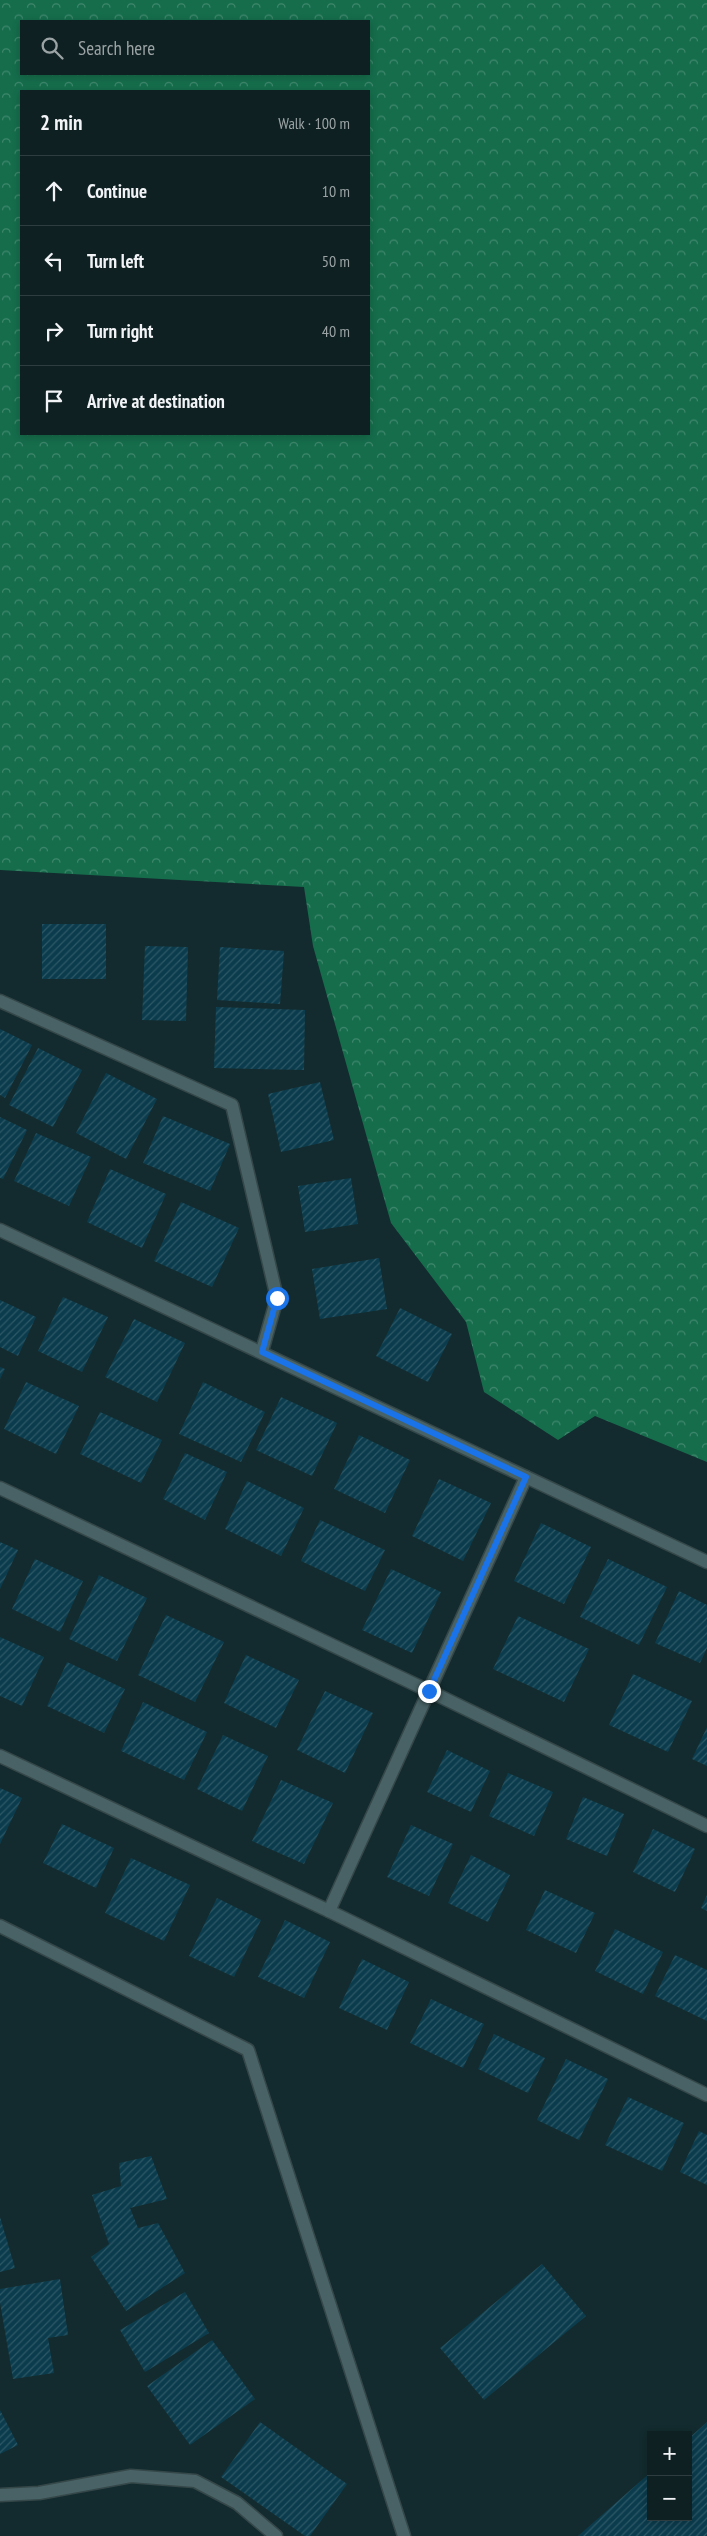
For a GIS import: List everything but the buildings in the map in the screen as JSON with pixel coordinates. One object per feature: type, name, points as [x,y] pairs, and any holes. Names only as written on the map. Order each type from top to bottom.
[{"type":"street","points":[[0,1001],[232,1105],[277,1298],[262,1352]]},
{"type":"street","points":[[0,1230],[707,1562]]},
{"type":"street","points":[[329,1911],[526,1477]]},
{"type":"street","points":[[0,1488],[429,1691],[707,1826]]},
{"type":"street","points":[[0,1756],[329,1911],[707,2095]]},
{"type":"street","points":[[0,1926],[248,2050],[404,2536]]},
{"type":"street","points":[[0,2495],[39,2493],[131,2476],[194,2481],[237,2503],[276,2536]]},
{"type":"green space","points":[[0,0],[707,0],[707,1462],[595,1416],[558,1440],[484,1392],[466,1322],[391,1223],[313,946],[304,887],[0,870]]},
{"type":"route","points":[[277,1298],[262,1352],[526,1477],[429,1691]]}]
